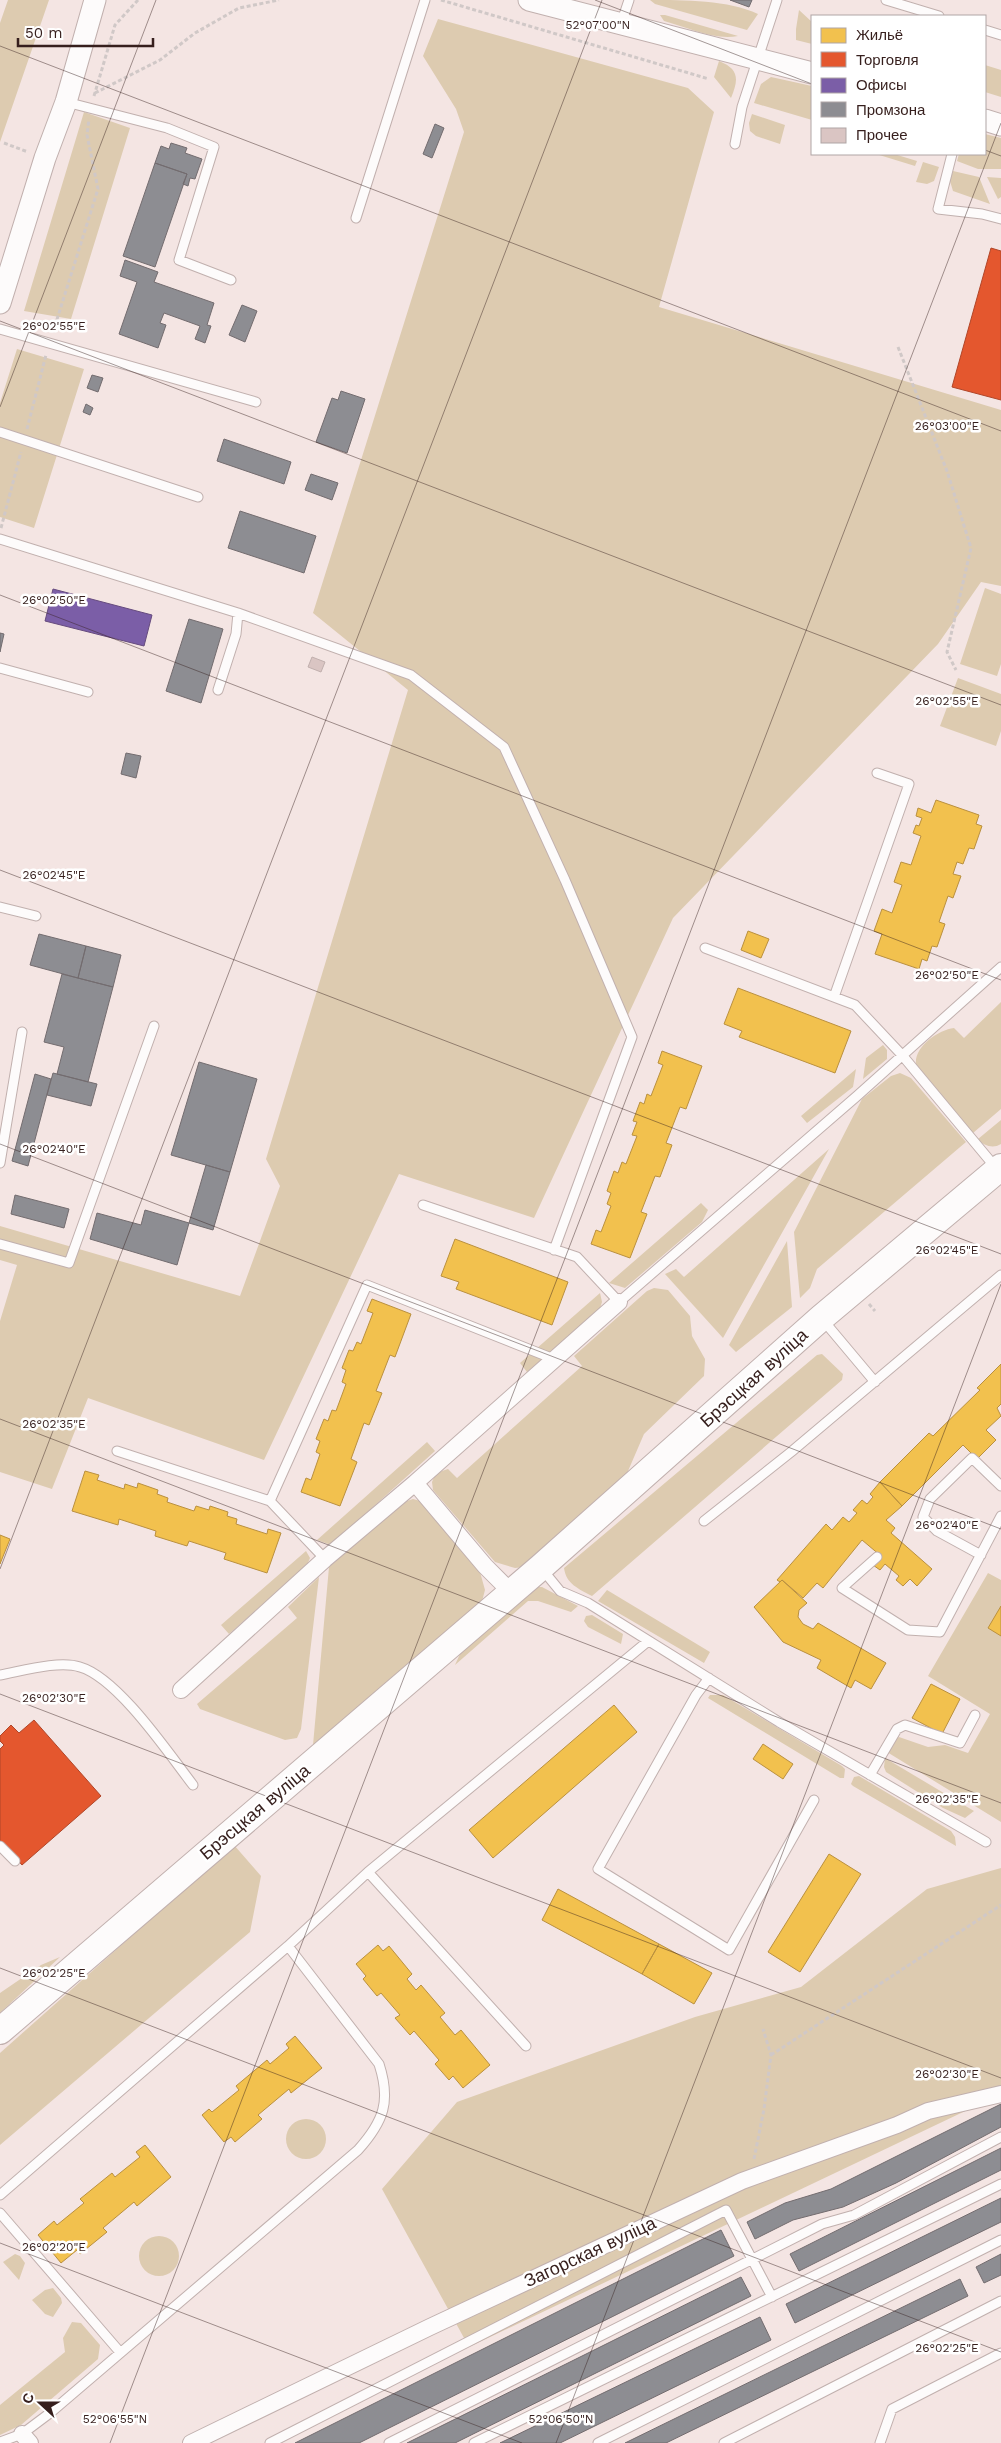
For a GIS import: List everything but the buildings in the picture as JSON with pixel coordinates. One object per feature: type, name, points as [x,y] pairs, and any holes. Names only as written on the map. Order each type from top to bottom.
[{"type":"main road","name":"Брэсцкая вуліца","points":[[0,2031],[540,1567],[822,1318],[999,1169]]},
{"type":"street","points":[[0,303],[45,158],[66,102],[95,0]]},
{"type":"street","points":[[529,0],[575,6],[621,24],[811,73]]},
{"type":"street","points":[[986,120],[1001,125]]},
{"type":"street","points":[[181,1690],[325,1559],[415,1483],[619,1302]]},
{"type":"street","points":[[415,1483],[485,1566],[510,1592]]},
{"type":"street","name":"Загорская вуліца","points":[[191,2443],[447,2319],[742,2181],[897,2125],[928,2111],[1001,2094]]},
{"type":"lane","points":[[356,218],[425,0]]},
{"type":"lane","points":[[621,24],[629,0]]},
{"type":"lane","points":[[735,144],[742,106],[777,0]]},
{"type":"lane","points":[[886,0],[936,15]]},
{"type":"lane","points":[[986,30],[1001,35]]},
{"type":"lane","points":[[66,102],[166,128],[214,147],[179,260],[231,280]]},
{"type":"lane","points":[[952,155],[938,209],[1001,218]]},
{"type":"lane","points":[[0,329],[256,402]]},
{"type":"lane","points":[[0,432],[198,497]]},
{"type":"lane","points":[[0,539],[238,613],[412,676],[504,748],[565,880],[632,1037],[554,1250]]},
{"type":"lane","points":[[218,690],[236,634],[238,613]]},
{"type":"lane","points":[[0,668],[88,692]]},
{"type":"lane","points":[[834,997],[910,784],[877,773]]},
{"type":"lane","points":[[0,907],[36,916]]},
{"type":"lane","points":[[705,948],[855,1005],[902,1054],[999,1169]]},
{"type":"lane","points":[[422,1205],[577,1257],[619,1302],[1001,966]]},
{"type":"lane","points":[[0,1244],[69,1263],[154,1026]]},
{"type":"lane","points":[[0,1163],[22,1032]]},
{"type":"lane","points":[[704,1521],[875,1382],[1001,1275]]},
{"type":"lane","points":[[270,1501],[367,1285],[554,1359]]},
{"type":"lane","points":[[822,1318],[875,1382]]},
{"type":"lane","points":[[117,1451],[270,1501],[325,1559]]},
{"type":"lane","points":[[981,1555],[937,1531],[923,1516],[930,1499],[972,1458],[1001,1486]]},
{"type":"lane","points":[[877,1557],[842,1588],[908,1630],[940,1632],[1001,1516]]},
{"type":"lane","points":[[540,1567],[560,1590],[588,1604],[870,1775],[986,1842]]},
{"type":"lane","points":[[0,2195],[288,1946],[368,1872],[648,1642]]},
{"type":"lane","points":[[0,1675],[64,1664],[80,1667],[94,1673],[112,1687],[155,1736],[193,1786]]},
{"type":"lane","points":[[709,1678],[696,1695],[598,1870],[729,1950],[814,1800]]},
{"type":"lane","points":[[870,1775],[897,1729],[904,1725],[960,1743],[976,1716]]},
{"type":"lane","points":[[0,1846],[15,1861]]},
{"type":"lane","points":[[368,1872],[526,2046]]},
{"type":"lane","points":[[0,2442],[26,2438],[50,2413],[119,2351],[341,2165],[372,2134],[381,2116],[386,2086],[379,2064],[288,1946]]},
{"type":"lane","points":[[389,2443],[822,2224],[854,2215],[1001,2137]]},
{"type":"lane","points":[[474,2443],[1001,2184]]},
{"type":"lane","points":[[270,2443],[726,2210],[772,2297]]},
{"type":"lane","points":[[0,2213],[119,2351]]},
{"type":"lane","points":[[598,2443],[1001,2240]]},
{"type":"lane","points":[[724,2443],[1001,2301]]},
{"type":"lane","points":[[880,2443],[892,2409],[1001,2353]]},
{"type":"path","points":[[0,534],[49,344],[98,188],[87,135],[90,108],[116,25],[138,0]]},
{"type":"path","points":[[95,93],[160,60],[196,33],[239,8],[279,0]]},
{"type":"path","points":[[441,0],[709,79]]},
{"type":"path","points":[[4,143],[15,148]]},
{"type":"path","points":[[898,347],[947,471],[971,548],[947,652],[956,670]]},
{"type":"path","points":[[771,2055],[1001,1905]]},
{"type":"path","points":[[742,2181],[754,2158],[764,2109],[771,2055],[764,2029]]},
{"type":"shaded area","points":[[8,0],[49,0],[0,142],[0,23]]},
{"type":"shaded area","points":[[650,0],[720,3],[758,14],[747,30],[655,4]]},
{"type":"shaded area","points":[[799,10],[811,21],[811,44],[796,40]]},
{"type":"shaded area","points":[[660,15],[738,36],[720,37],[701,33],[664,21]]},
{"type":"shaded area","points":[[438,19],[688,88],[714,112],[659,307],[1001,410],[1001,586],[981,582],[938,644],[673,918],[534,1218],[399,1174],[264,1460],[88,1398],[52,1489],[0,1472],[0,1321],[17,1265],[0,1260],[0,1226],[240,1296],[280,1186],[266,1159],[408,690],[313,613],[464,132],[456,109],[423,56]]},
{"type":"shaded area","points":[[719,61],[730,67],[736,75],[731,98],[714,77]]},
{"type":"shaded area","points":[[986,65],[1001,70],[1001,97],[986,92]]},
{"type":"shaded area","points":[[771,77],[811,86],[811,120],[754,103],[761,84]]},
{"type":"shaded area","points":[[84,112],[130,128],[71,319],[24,311]]},
{"type":"shaded area","points":[[752,114],[785,125],[780,144],[756,136],[750,131],[749,123]]},
{"type":"shaded area","points":[[986,134],[1001,138],[1001,169],[978,169],[957,161],[959,155],[986,155]]},
{"type":"shaded area","points":[[879,155],[897,155],[917,161],[915,166]]},
{"type":"shaded area","points":[[923,162],[939,167],[934,181],[927,184],[916,182]]},
{"type":"shaded area","points":[[953,171],[979,177],[990,204],[953,191],[950,181]]},
{"type":"shaded area","points":[[987,177],[1001,178],[1001,197],[998,199]]},
{"type":"shaded area","points":[[17,349],[84,369],[34,528],[0,517],[0,403]]},
{"type":"shaded area","points":[[985,588],[1001,594],[1001,664],[997,676],[960,664]]},
{"type":"shaded area","points":[[958,678],[1001,694],[1001,731],[996,746],[940,726]]},
{"type":"shaded area","points":[[1001,1002],[1001,1109],[973,1133],[916,1064],[916,1058],[928,1040],[948,1029],[954,1028],[964,1038]]},
{"type":"shaded area","points":[[883,1045],[887,1050],[887,1059],[863,1079],[866,1058]]},
{"type":"shaded area","points":[[856,1069],[853,1087],[807,1123],[801,1116]]},
{"type":"shaded area","points":[[900,1073],[911,1078],[966,1142],[817,1269],[810,1288],[800,1298],[794,1232],[862,1099],[891,1076]]},
{"type":"shaded area","points":[[1001,1120],[1001,1144],[989,1146],[978,1139]]},
{"type":"shaded area","points":[[829,1149],[723,1338],[665,1274],[676,1269],[684,1277]]},
{"type":"shaded area","points":[[701,1203],[708,1210],[702,1222],[625,1288],[609,1283]]},
{"type":"shaded area","points":[[787,1241],[792,1307],[736,1352],[729,1345]]},
{"type":"shaded area","points":[[654,1288],[668,1290],[690,1316],[692,1336],[705,1359],[704,1376],[644,1434],[625,1478],[524,1567],[515,1568],[495,1562],[433,1490],[432,1482],[436,1473],[448,1469],[457,1478],[582,1366],[574,1356],[647,1291]]},
{"type":"shaded area","points":[[600,1293],[602,1302],[599,1311],[527,1372],[520,1363]]},
{"type":"shaded area","points":[[822,1354],[843,1374],[842,1380],[592,1596],[570,1582],[564,1568],[817,1355]]},
{"type":"shaded area","points":[[427,1442],[435,1451],[331,1545],[317,1540]]},
{"type":"shaded area","points":[[413,1499],[424,1502],[480,1572],[485,1590],[481,1605],[313,1745],[329,1567],[404,1502]]},
{"type":"shaded area","points":[[306,1551],[310,1558],[307,1565],[229,1634],[221,1625]]},
{"type":"shaded area","points":[[988,1573],[1001,1580],[1001,1822],[887,1752],[893,1741],[899,1737],[928,1747],[945,1745],[968,1753],[990,1714],[928,1676]]},
{"type":"shaded area","points":[[319,1577],[301,1729],[297,1738],[285,1740],[200,1709],[197,1704],[297,1618],[288,1607]]},
{"type":"shaded area","points":[[532,1587],[542,1587],[578,1606],[571,1612],[538,1601],[528,1601],[455,1665],[464,1645]]},
{"type":"shaded area","points":[[607,1590],[710,1652],[704,1663],[598,1601]]},
{"type":"shaded area","points":[[592,1615],[623,1634],[621,1644],[588,1627],[584,1621],[586,1616]]},
{"type":"shaded area","points":[[710,1695],[723,1695],[842,1766],[845,1769],[844,1778],[840,1778],[708,1698]]},
{"type":"shaded area","points":[[885,1758],[974,1811],[965,1818],[943,1808],[886,1772],[884,1767]]},
{"type":"shaded area","points":[[859,1776],[951,1831],[955,1837],[956,1846],[853,1786],[851,1784],[854,1777]]},
{"type":"shaded area","points":[[234,1845],[261,1876],[250,1932],[0,2145],[0,2053]]},
{"type":"shaded area","points":[[1001,1868],[1001,2094],[469,2347],[382,2189],[457,2102],[695,2017],[801,1987],[927,1889]]},
{"type":"shaded area","points":[[60,1957],[0,2013],[0,1993],[41,1965]]},
{"type":"shaded area","points":[[310,2119],[317,2122],[323,2128],[326,2139],[325,2147],[317,2156],[310,2159],[302,2159],[295,2156],[287,2147],[286,2135],[289,2128],[298,2120]]},
{"type":"shaded area","points":[[163,2236],[170,2239],[176,2245],[179,2256],[178,2264],[170,2273],[163,2276],[155,2276],[148,2273],[140,2264],[139,2252],[142,2245],[151,2237]]},
{"type":"shaded area","points":[[15,2254],[20,2256],[25,2263],[19,2280],[3,2262]]},
{"type":"shaded area","points":[[53,2288],[61,2298],[62,2303],[53,2317],[45,2314],[32,2300],[45,2290]]},
{"type":"shaded area","points":[[72,2322],[81,2323],[100,2345],[98,2359],[21,2425],[0,2435],[0,2405],[65,2352],[63,2338]]}]
